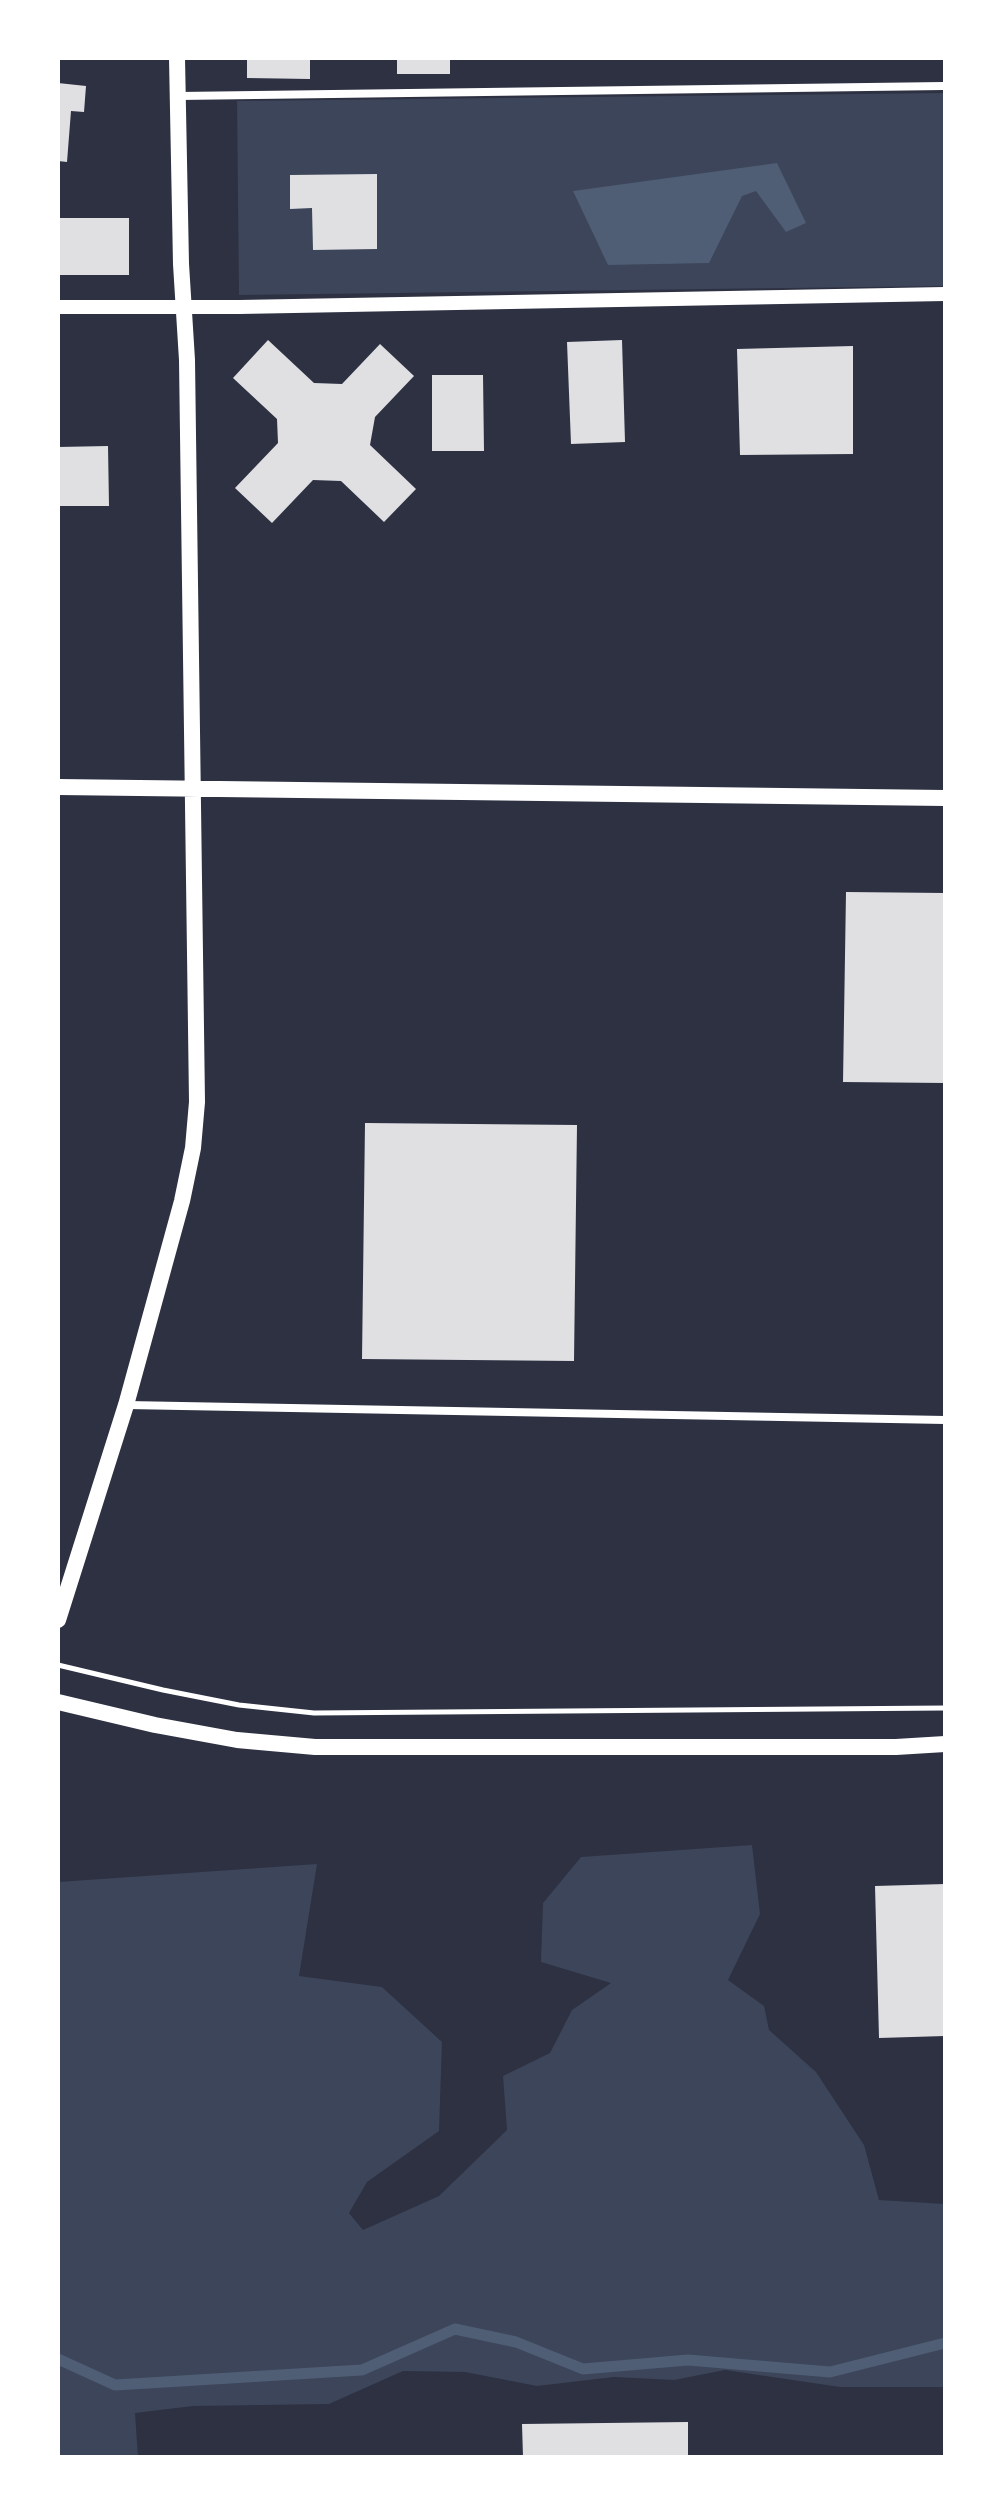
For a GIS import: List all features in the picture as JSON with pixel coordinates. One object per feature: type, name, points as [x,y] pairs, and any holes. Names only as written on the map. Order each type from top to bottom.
[{"type":"main road","points":[[58,1620],[126,1405],[182,1201],[193,1148],[197,1102],[187,360],[177,58]]},
{"type":"main road","points":[[58,787],[945,798]]},
{"type":"main road","points":[[58,1702],[237,1740],[315,1747],[896,1747],[945,1744]]},
{"type":"street","points":[[178,96],[944,86]]},
{"type":"street","points":[[58,307],[945,294]]},
{"type":"street","points":[[126,1405],[945,1420]]},
{"type":"path","points":[[58,1665],[239,1705],[314,1713],[945,1708]]},
{"type":"shaded area","points":[[945,93],[945,286],[239,295],[237,101]]},
{"type":"shaded area","points":[[777,163],[806,223],[786,232],[756,191],[742,196],[709,263],[608,265],[573,191]]},
{"type":"shaded area","points":[[752,1845],[760,1914],[728,1980],[764,2006],[769,2030],[816,2072],[864,2145],[879,2200],[945,2204],[945,2387],[840,2387],[725,2370],[674,2380],[614,2377],[537,2386],[465,2372],[403,2371],[329,2404],[193,2406],[135,2413],[138,2457],[58,2457],[58,1882],[317,1864],[299,1976],[382,1987],[442,2042],[439,2131],[367,2182],[349,2213],[363,2230],[439,2196],[507,2130],[503,2076],[550,2053],[572,2010],[611,1983],[541,1962],[543,1903],[581,1857]]},
{"type":"building","points":[[247,58],[310,58],[310,79],[247,78]]},
{"type":"building","points":[[397,58],[450,58],[450,74],[397,74]]},
{"type":"building","points":[[58,83],[86,86],[84,112],[71,111],[67,162],[58,161]]},
{"type":"building","points":[[377,174],[377,249],[313,250],[312,208],[290,209],[290,175]]},
{"type":"building","points":[[58,218],[129,218],[129,275],[58,275]]},
{"type":"building","points":[[268,340],[314,383],[342,384],[380,344],[414,376],[375,417],[370,445],[416,489],[384,522],[341,481],[313,480],[272,523],[235,488],[278,443],[277,419],[233,378]]},
{"type":"building","points":[[622,340],[625,442],[571,444],[567,342]]},
{"type":"building","points":[[853,346],[853,454],[740,455],[737,349]]},
{"type":"building","points":[[432,375],[483,375],[484,451],[432,451]]},
{"type":"building","points":[[108,446],[109,506],[58,506],[58,447]]},
{"type":"building","points":[[846,892],[945,893],[945,1083],[843,1082]]},
{"type":"building","points":[[365,1123],[577,1125],[574,1361],[362,1359]]},
{"type":"building","points":[[945,1884],[945,2036],[879,2038],[875,1886]]},
{"type":"building","points":[[688,2422],[688,2457],[523,2457],[522,2424]]},
{"type":"waterway","points":[[58,2359],[115,2385],[362,2370],[455,2329],[516,2342],[583,2369],[688,2360],[830,2372],[945,2343]]}]
